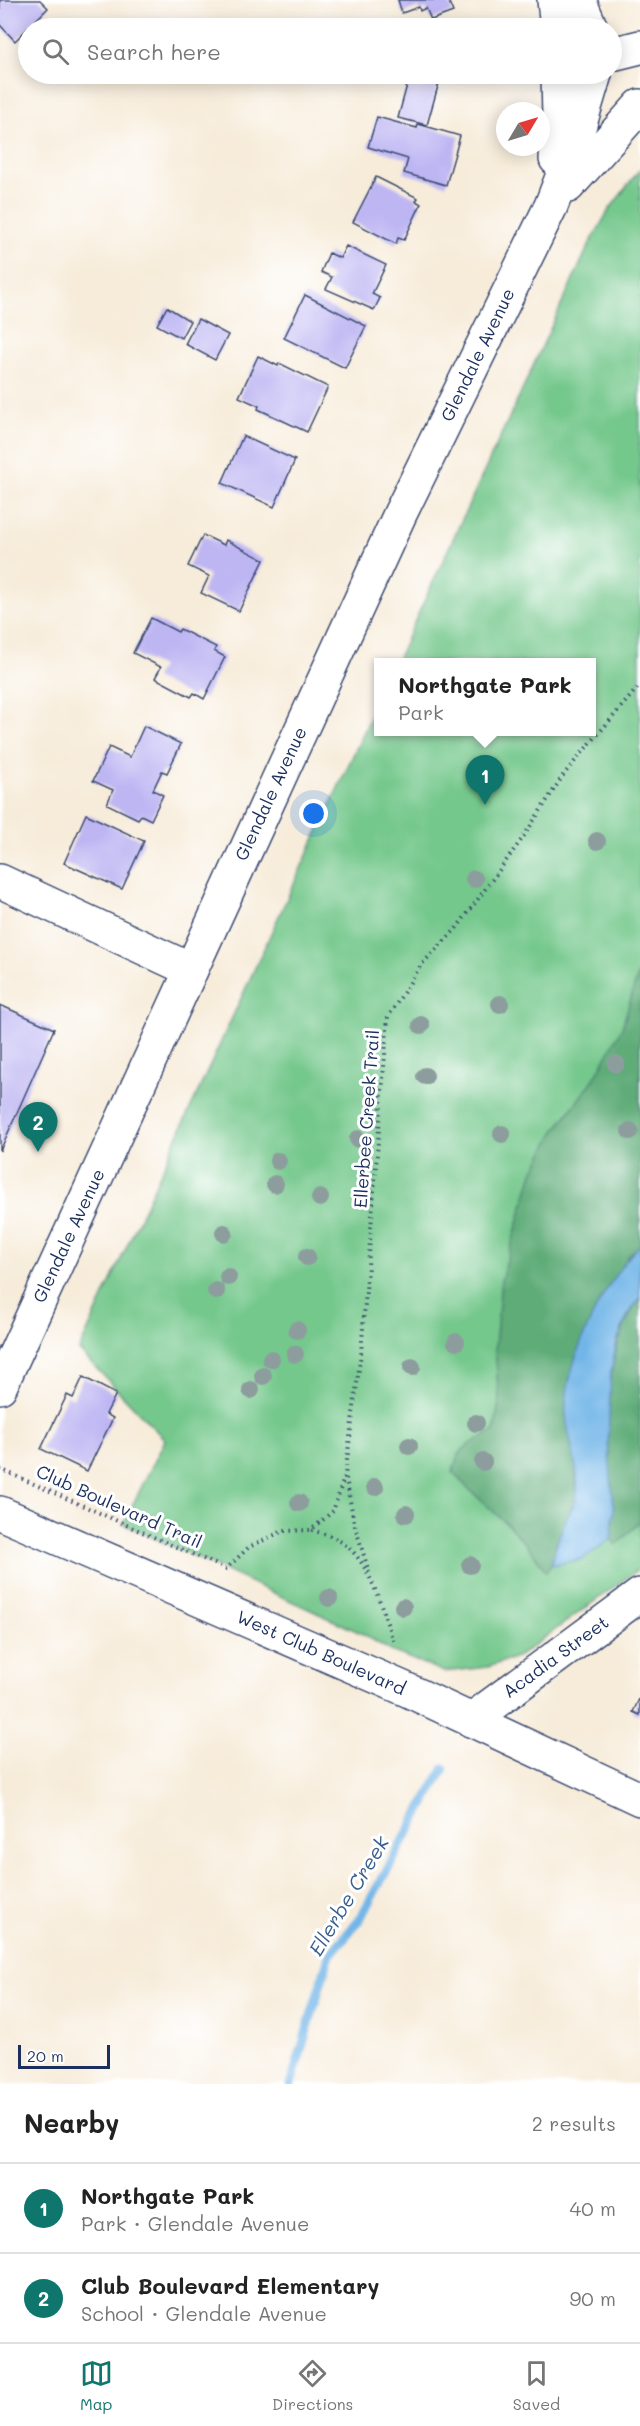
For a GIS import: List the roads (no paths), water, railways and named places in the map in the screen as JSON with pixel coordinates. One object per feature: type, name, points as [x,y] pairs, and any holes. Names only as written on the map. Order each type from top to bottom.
[{"type":"street","points":[[554,0],[555,18]]},
{"type":"street","points":[[579,0],[587,18]]},
{"type":"street","points":[[622,52],[640,47]]},
{"type":"street","name":"Glendale Avenue","points":[[551,206],[559,118],[558,84]]},
{"type":"street","name":"Glendale Avenue","points":[[0,1387],[400,514],[551,206],[572,154],[592,84]]},
{"type":"street","name":"Glendale Avenue","points":[[551,206],[599,149],[640,106]]},
{"type":"street","points":[[0,881],[191,970]]},
{"type":"street","name":"West Club Boulevard","points":[[0,1513],[471,1720],[640,1799]]},
{"type":"street","name":"Acadia Street","points":[[471,1720],[640,1595]]},
{"type":"water","points":[[640,1245],[640,1298],[628,1315],[617,1341],[611,1372],[608,1443],[614,1509],[611,1539],[583,1559],[551,1565],[562,1529],[576,1497],[576,1466],[566,1415],[571,1373],[589,1324],[601,1300],[627,1259]]},
{"type":"waterway","name":"Ellerbe Creek","points":[[291,2084],[329,1956],[359,1920],[444,1768]]},
{"type":"place","name":"Northgate Park","points":[[485,805]]},
{"type":"place","name":"Club Boulevard Elementary","points":[[38,1152]]}]
